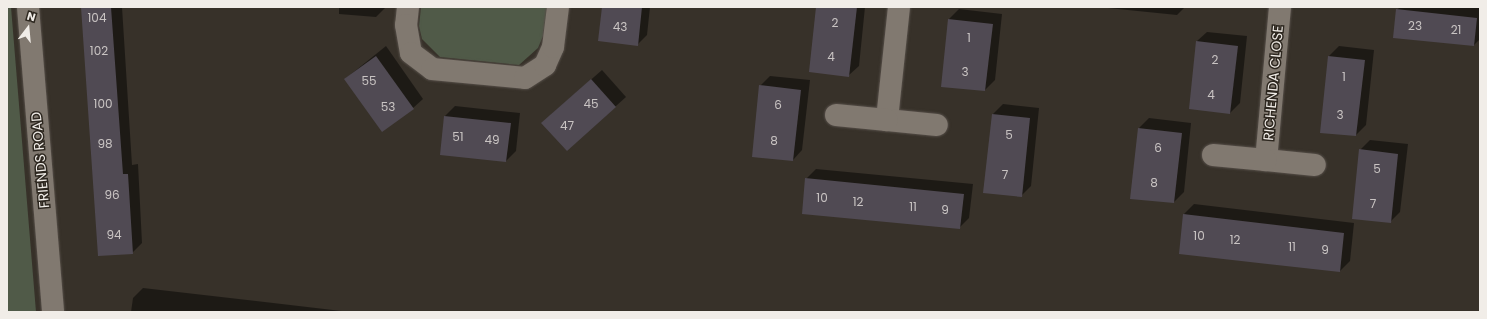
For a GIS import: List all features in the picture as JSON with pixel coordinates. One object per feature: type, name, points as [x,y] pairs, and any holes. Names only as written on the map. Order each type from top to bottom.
[{"type":"street","name":"FRIENDS ROAD","points":[[28,7],[53,312]]},
{"type":"street","points":[[408,7],[406,25],[411,54],[432,69],[526,78],[545,65],[553,47],[558,7]]},
{"type":"street","points":[[887,120],[899,7]]},
{"type":"street","name":"RICHENDA CLOSE","points":[[1266,160],[1280,7]]},
{"type":"street","points":[[836,115],[938,125]]},
{"type":"street","name":"RICHENDA CLOSE","points":[[1213,155],[1315,165]]},
{"type":"green space","points":[[7,7],[11,7],[36,312],[7,312]]},
{"type":"green space","points":[[421,7],[547,7],[543,36],[538,48],[519,65],[440,57],[422,39],[419,26]]},
{"type":"building","points":[[81,7],[111,7],[123,174],[128,174],[133,254],[98,256]]},
{"type":"building","points":[[602,7],[642,7],[638,46],[598,41]]},
{"type":"building","points":[[816,7],[857,7],[849,77],[809,72]]},
{"type":"building","points":[[1396,9],[1477,18],[1474,46],[1393,38]]},
{"type":"building","points":[[948,19],[993,24],[985,91],[941,87]]},
{"type":"building","points":[[1196,41],[1238,46],[1230,114],[1189,109]]},
{"type":"building","points":[[376,56],[414,109],[382,132],[344,79]]},
{"type":"building","points":[[1328,56],[1365,60],[1356,136],[1320,133]]},
{"type":"building","points":[[591,79],[616,107],[567,151],[541,123]]},
{"type":"building","points":[[759,85],[801,90],[793,161],[752,157]]},
{"type":"building","points":[[992,114],[1030,118],[1022,197],[983,193]]},
{"type":"building","points":[[444,116],[511,123],[506,162],[440,155]]},
{"type":"building","points":[[1138,128],[1182,133],[1174,203],[1130,199]]},
{"type":"building","points":[[1359,149],[1398,154],[1391,223],[1352,219]]},
{"type":"building","points":[[805,178],[964,194],[960,229],[802,214]]},
{"type":"building","points":[[1183,214],[1344,233],[1340,272],[1179,254]]}]
